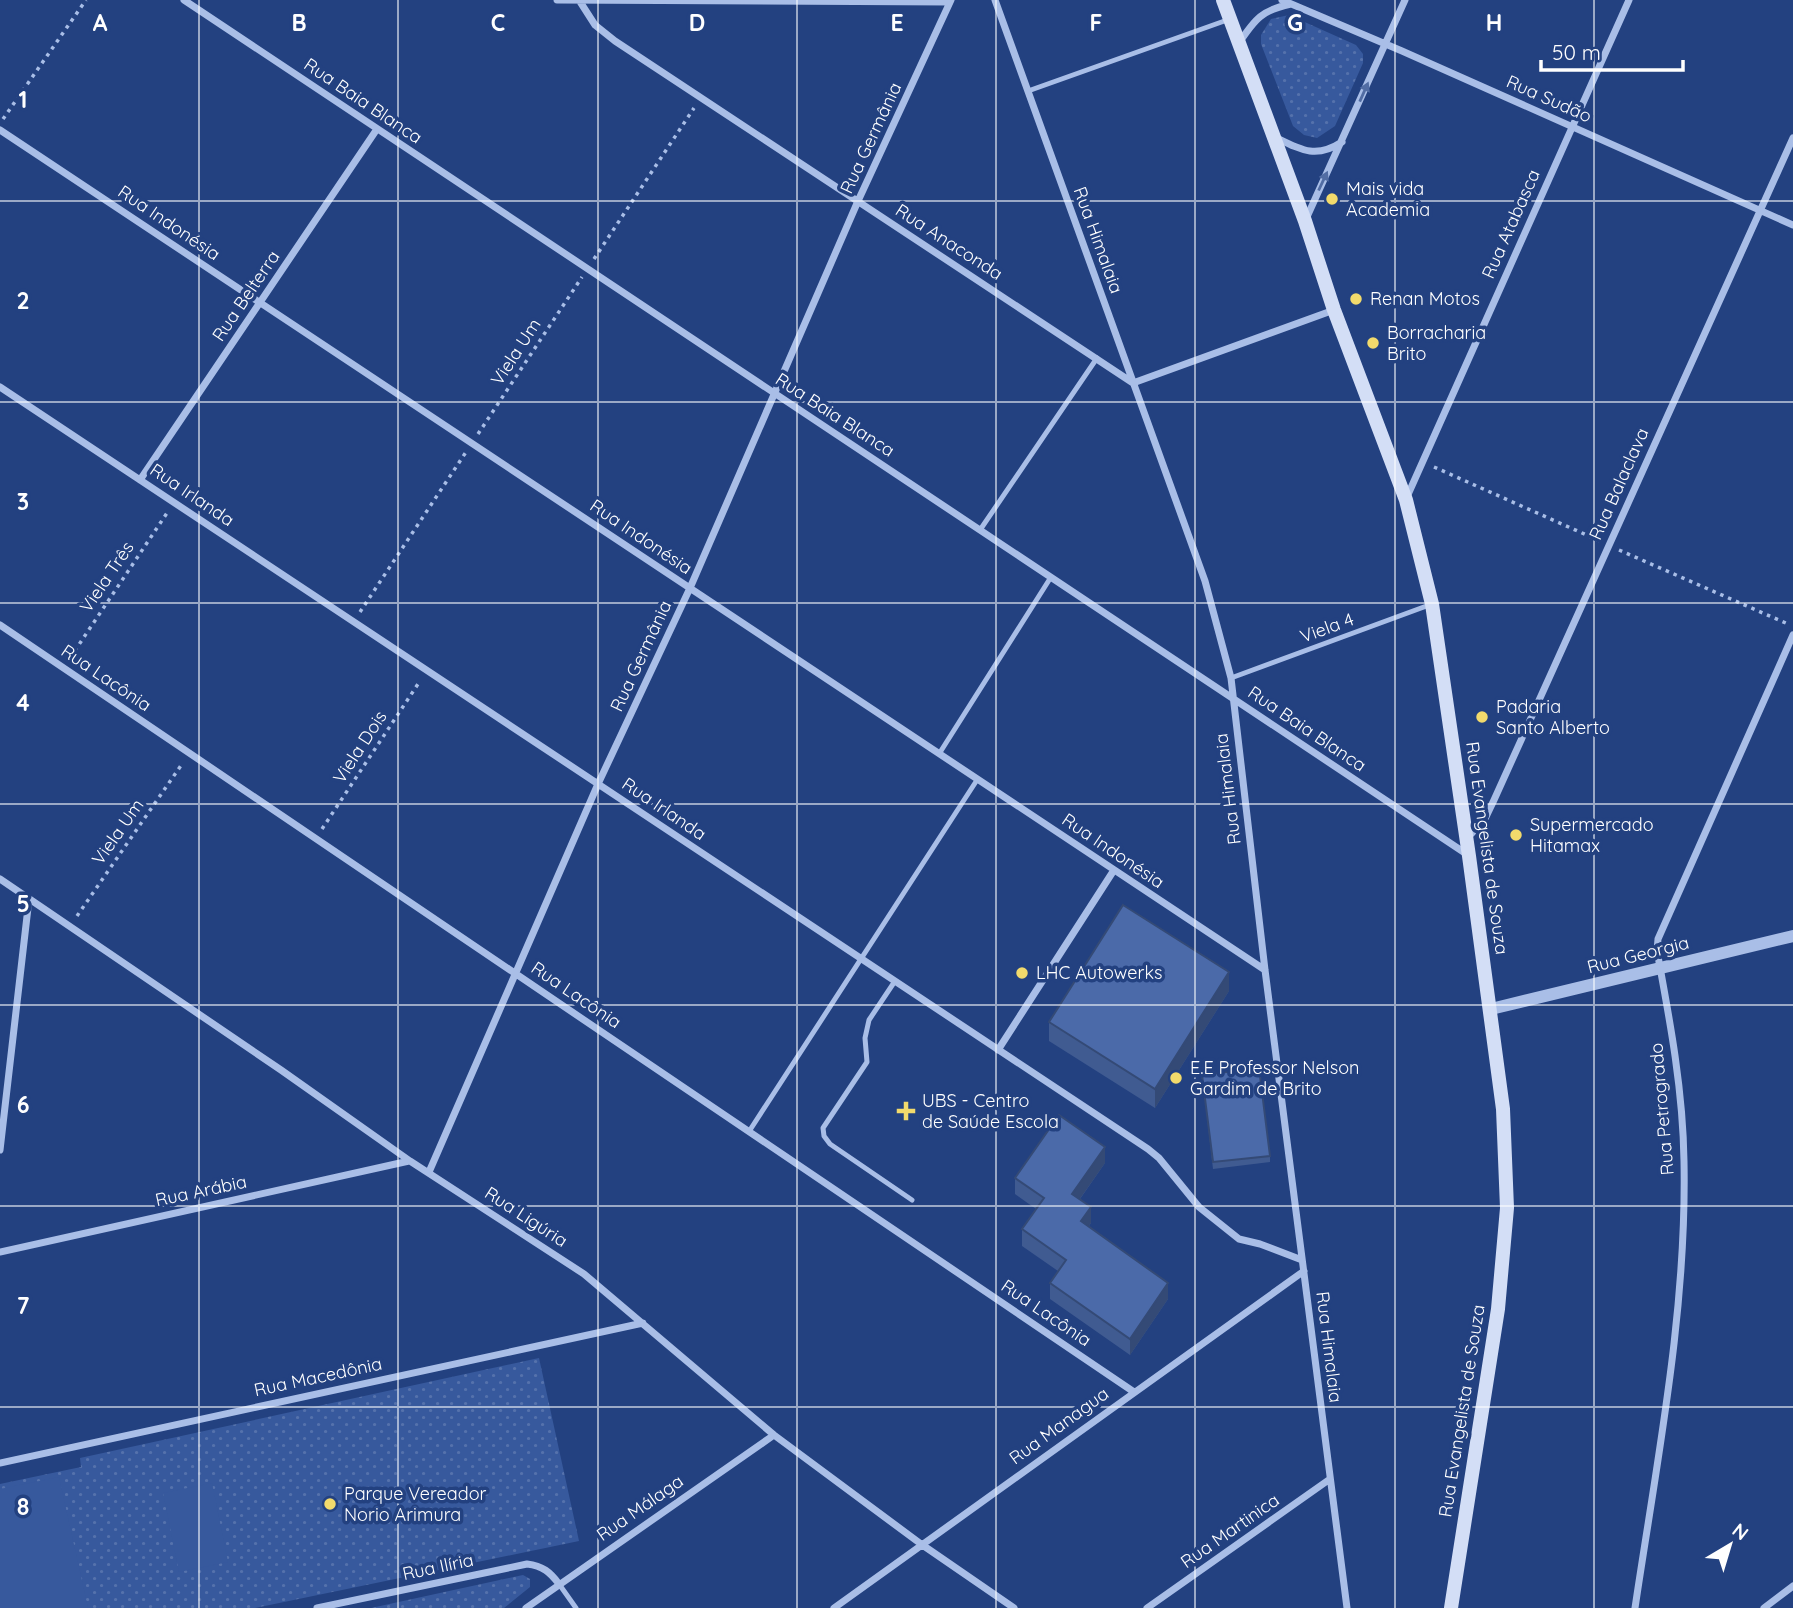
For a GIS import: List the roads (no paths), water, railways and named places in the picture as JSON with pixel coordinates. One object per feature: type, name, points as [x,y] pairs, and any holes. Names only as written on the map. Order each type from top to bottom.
[{"type":"main road","name":"Rua Evangelista de Souza","points":[[1223,0],[1275,137],[1334,310],[1406,500],[1433,604],[1469,856],[1503,1109],[1507,1208],[1498,1309],[1451,1608]]},
{"type":"street","name":"Rua Baia Blanca","points":[[184,0],[1469,856]]},
{"type":"street","points":[[557,0],[951,1]]},
{"type":"street","name":"Rua Anaconda","points":[[580,0],[588,16],[605,33],[1133,383]]},
{"type":"street","name":"Rua Himalaia","points":[[995,0],[1205,581],[1231,678],[1265,970],[1347,1608]]},
{"type":"street","name":"Rua Sudão","points":[[1282,0],[1793,225]]},
{"type":"street","points":[[1305,221],[1405,0]]},
{"type":"street","name":"Rua Atabasca","points":[[1406,500],[1629,0]]},
{"type":"street","name":"Rua Germânia","points":[[429,1172],[598,783],[690,588],[859,201],[951,1]]},
{"type":"street","points":[[1240,43],[1263,13],[1292,4]]},
{"type":"street","name":"Rua Belterra","points":[[140,480],[377,129]]},
{"type":"street","name":"Rua Indonésia","points":[[0,130],[1265,970]]},
{"type":"street","points":[[1275,137],[1313,152],[1331,149],[1342,142]]},
{"type":"street","name":"Rua Balaclava","points":[[1466,838],[1484,821],[1494,800],[1793,138]]},
{"type":"street","points":[[1133,383],[1334,310]]},
{"type":"street","name":"Rua Irlanda","points":[[0,387],[1148,1149],[1159,1158],[1199,1207],[1239,1239],[1302,1260]]},
{"type":"street","name":"Rua Lacônia","points":[[0,625],[1134,1392]]},
{"type":"street","name":"Rua Petrogrado","points":[[1635,1608],[1681,1292],[1684,1215],[1680,1083],[1657,951],[1658,939],[1793,635]]},
{"type":"street","points":[[998,1050],[1114,870]]},
{"type":"street","name":"Rua Ligúria","points":[[0,879],[410,1161],[584,1274],[774,1434],[921,1544],[1014,1608]]},
{"type":"street","points":[[0,1150],[29,899]]},
{"type":"street","name":"Rua Georgia","points":[[1490,1009],[1793,936]]},
{"type":"street","name":"Rua Arábia","points":[[0,1252],[410,1161]]},
{"type":"street","name":"Rua Managua","points":[[834,1608],[1304,1271]]},
{"type":"street","name":"Rua Macedônia","points":[[0,1462],[643,1323]]},
{"type":"street","name":"Rua Málaga","points":[[526,1608],[774,1434]]},
{"type":"street","name":"Rua Martinica","points":[[1147,1608],[1330,1479]]},
{"type":"street","name":"Rua Ilíria","points":[[320,1608],[527,1564],[544,1568],[559,1584]]},
{"type":"street","points":[[1764,1608],[1793,1587]]},
{"type":"lane","points":[[1028,91],[1230,19]]},
{"type":"lane","points":[[980,530],[1097,358]]},
{"type":"lane","points":[[939,754],[1051,577]]},
{"type":"lane","name":"Viela 4","points":[[1231,678],[1433,604]]},
{"type":"lane","points":[[750,1130],[978,780]]},
{"type":"lane","points":[[895,981],[869,1020],[865,1038],[867,1062],[823,1128],[824,1136],[830,1144],[912,1200]]},
{"type":"lane","points":[[559,1584],[576,1608]]},
{"type":"place","name":"Mais vida Academia","points":[[1332,199]]},
{"type":"place","name":"Renan Motos","points":[[1356,299]]},
{"type":"place","name":"Borracharia Brito","points":[[1373,343]]},
{"type":"place","name":"Padaria Santo Alberto","points":[[1482,717]]},
{"type":"place","name":"Supermercado Hitamax","points":[[1516,835]]},
{"type":"place","name":"LHC Autowerks","points":[[1022,973]]},
{"type":"place","name":"E.E Professor Nelson Gardim de Brito","points":[[1176,1078]]},
{"type":"place","name":"UBS - Centro de Saúde Escola","points":[[906,1111]]},
{"type":"place","name":"Parque Vereador Norio Arimura","points":[[330,1504]]}]
